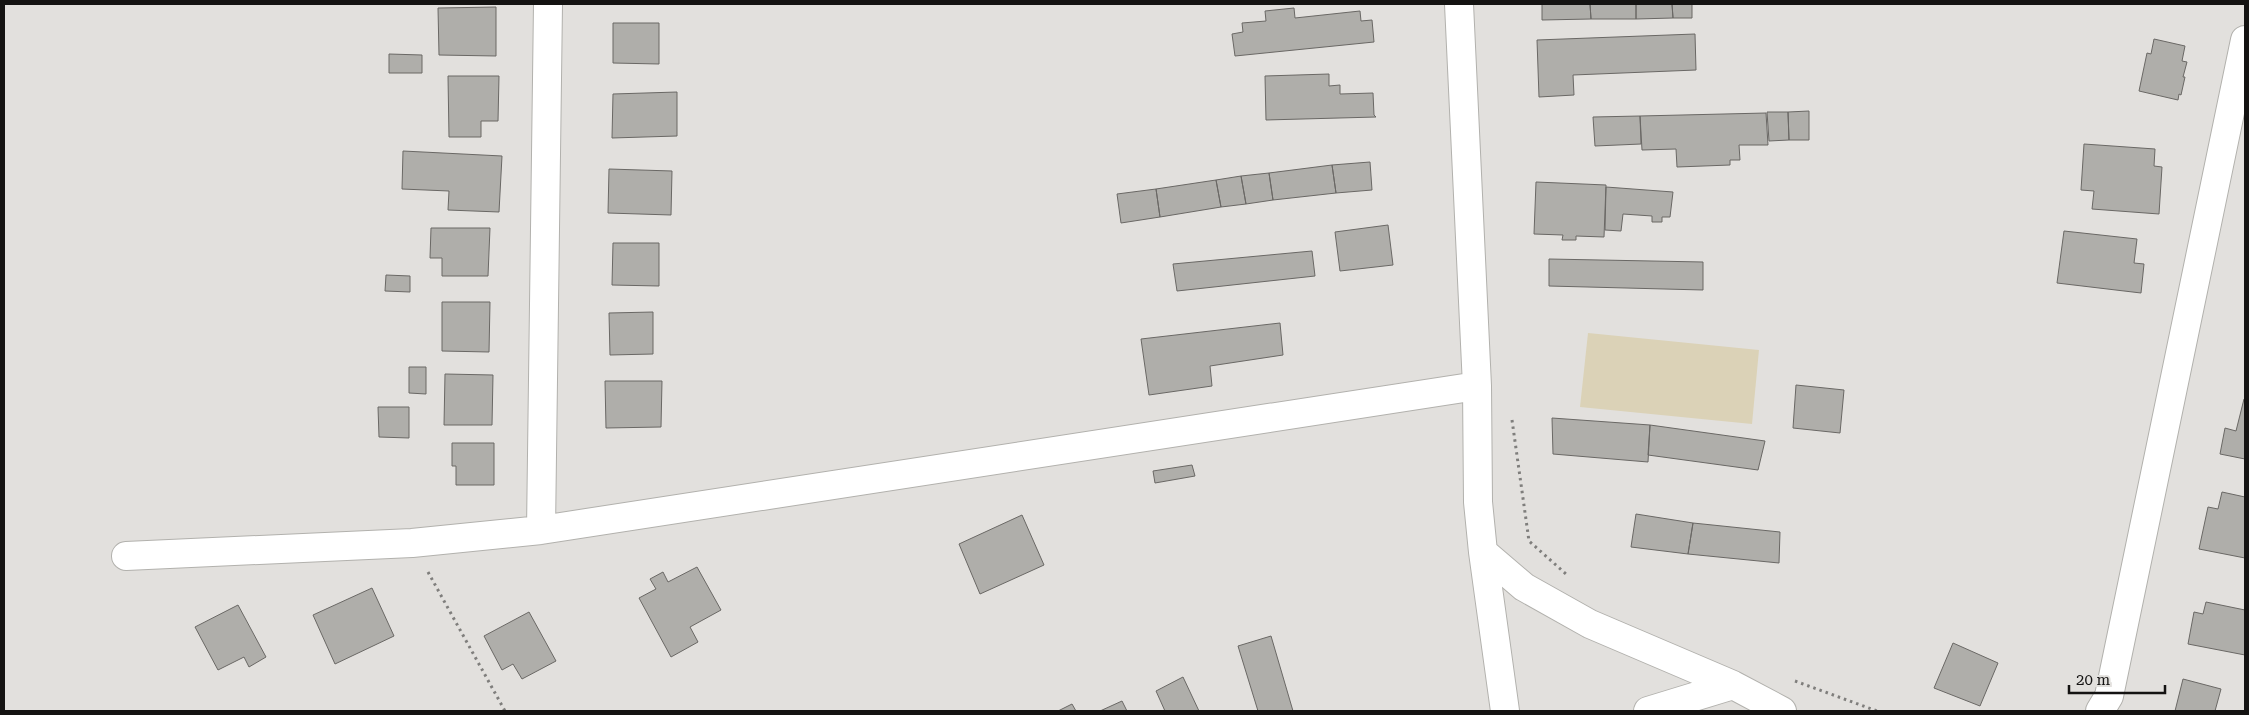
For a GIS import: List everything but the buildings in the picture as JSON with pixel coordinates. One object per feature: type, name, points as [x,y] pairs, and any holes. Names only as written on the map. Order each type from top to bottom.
[{"type":"street","points":[[541,530],[548,4]]},
{"type":"street","points":[[1459,4],[1477,386],[1478,502],[1505,711]]},
{"type":"street","points":[[2100,711],[2109,696],[2245,40]]},
{"type":"street","points":[[126,556],[412,542],[541,530],[1477,386]]},
{"type":"street","points":[[1483,552],[1524,587],[1590,624],[1734,685],[1782,711]]},
{"type":"street","points":[[1648,711],[1734,685]]},
{"type":"path","points":[[1512,420],[1529,542],[1572,578]]},
{"type":"path","points":[[412,542],[505,711]]},
{"type":"path","points":[[1787,678],[1877,711]]},
{"type":"shaded area","points":[[1588,333],[1759,350],[1752,424],[1580,407]]}]
